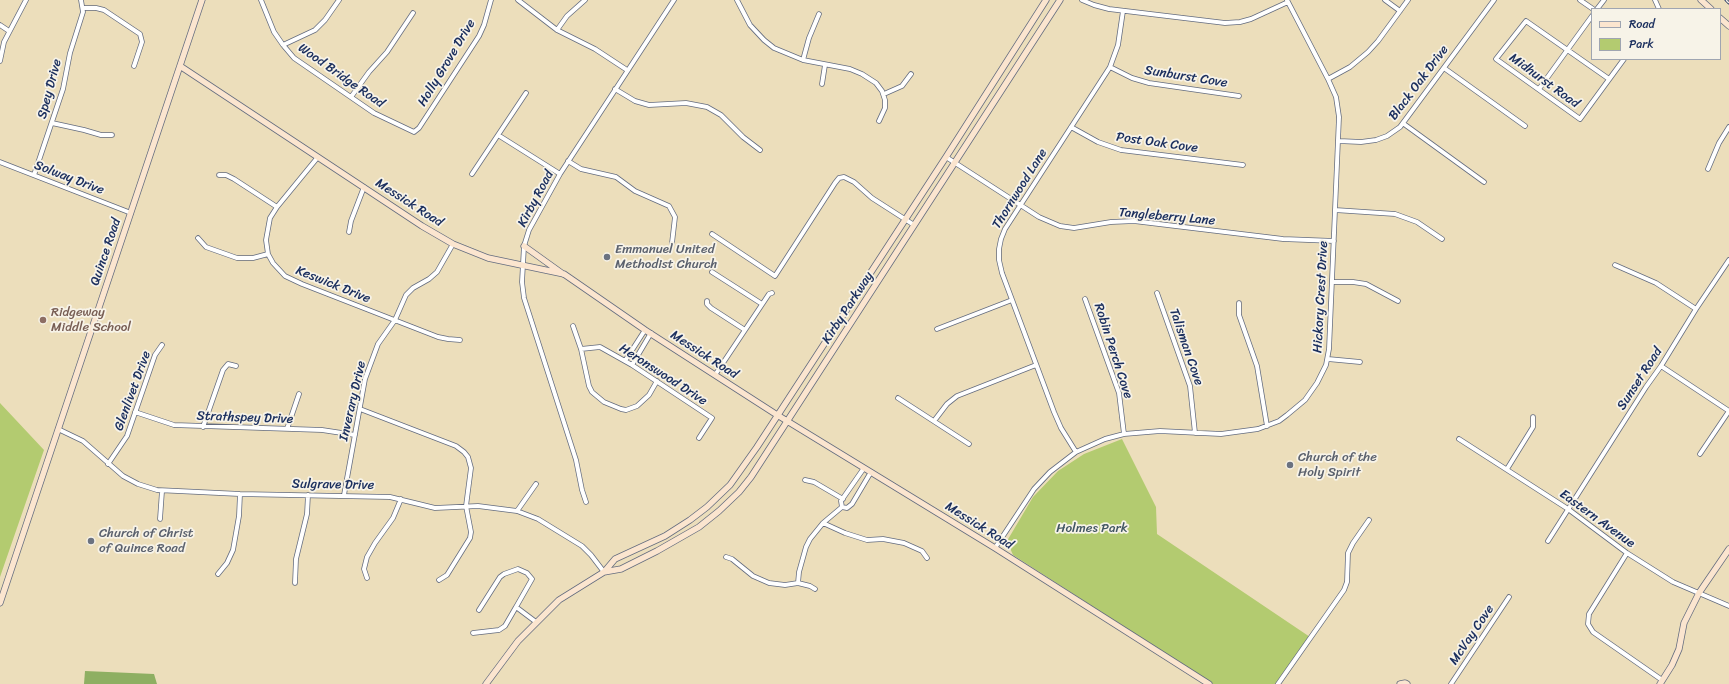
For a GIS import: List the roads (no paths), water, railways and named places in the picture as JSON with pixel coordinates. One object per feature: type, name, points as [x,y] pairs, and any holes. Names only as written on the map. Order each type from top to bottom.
[{"type":"main road","name":"Quince Road","points":[[0,602],[202,0]]},
{"type":"main road","name":"Kirby Parkway","points":[[486,684],[518,641],[559,600],[604,572],[615,559],[665,536],[707,507],[741,472],[906,219],[1046,0]]},
{"type":"main road","name":"Kirby Parkway","points":[[604,572],[621,569],[657,552],[699,527],[739,492],[751,477],[1060,0]]},
{"type":"main road","points":[[1701,0],[1710,8]]},
{"type":"main road","points":[[1721,19],[1729,26]]},
{"type":"main road","name":"Messick Road","points":[[180,66],[422,226],[453,244],[488,258],[564,274],[645,330],[715,375],[995,548],[1209,684]]},
{"type":"main road","points":[[524,246],[564,274]]},
{"type":"main road","points":[[1661,682],[1679,649],[1684,623],[1699,593],[1729,549]]},
{"type":"main road","points":[[1400,684],[1407,684]]},
{"type":"street","points":[[0,60],[2,47],[9,30],[26,0]]},
{"type":"street","points":[[81,0],[84,8],[104,10],[140,34],[142,42],[134,66]]},
{"type":"street","name":"Wood Bridge Road","points":[[261,0],[271,25],[283,46],[298,62],[381,116],[414,132]]},
{"type":"street","points":[[283,46],[315,30],[325,20],[339,0]]},
{"type":"street","name":"Holly Grove Drive","points":[[414,132],[419,128],[479,36],[484,25],[491,0]]},
{"type":"street","points":[[518,0],[557,30],[595,49],[627,70]]},
{"type":"street","points":[[557,30],[567,16],[585,0]]},
{"type":"street","name":"Kirby Road","points":[[586,502],[576,460],[524,298],[522,265],[524,246],[529,230],[560,174],[674,0]]},
{"type":"street","points":[[737,0],[748,21],[758,35],[780,51],[803,60],[825,65],[844,67],[862,74],[876,83],[884,94],[884,108],[879,121]]},
{"type":"street","points":[[1082,0],[1101,8],[1123,12],[1235,23],[1257,17],[1287,1]]},
{"type":"street","points":[[1385,0],[1400,11]]},
{"type":"street","points":[[1328,79],[1350,67],[1368,52],[1378,41],[1408,0]]},
{"type":"street","name":"Black Oak Drive","points":[[1339,141],[1361,142],[1376,140],[1391,134],[1404,124],[1494,0]]},
{"type":"street","points":[[1580,0],[1592,8]]},
{"type":"street","points":[[1598,8],[1604,0]]},
{"type":"street","name":"Hickory Crest Drive","points":[[995,548],[1034,488],[1050,472],[1076,452],[1105,439],[1124,434],[1160,431],[1248,432],[1267,426],[1287,416],[1305,400],[1317,383],[1328,359],[1339,141],[1338,106],[1328,79],[1287,1]]},
{"type":"street","name":"Spey Drive","points":[[34,176],[61,95],[70,54],[84,8]]},
{"type":"street","name":"Thornwood Lane","points":[[1076,452],[1057,420],[1036,365],[1000,266],[999,249],[1003,233],[1110,67],[1118,45],[1123,12]]},
{"type":"street","points":[[351,97],[369,72],[387,52],[413,13]]},
{"type":"street","points":[[803,60],[809,38],[819,14]]},
{"type":"street","points":[[1538,89],[1591,17]]},
{"type":"street","name":"Midhurst Road","points":[[1567,50],[1526,21],[1496,59],[1580,119],[1609,79]]},
{"type":"street","points":[[0,25],[9,30]]},
{"type":"street","points":[[1567,50],[1609,79],[1623,60]]},
{"type":"street","points":[[822,84],[825,65]]},
{"type":"street","name":"Sunburst Cove","points":[[1110,67],[1128,76],[1149,83],[1239,96]]},
{"type":"street","points":[[1444,68],[1525,126]]},
{"type":"street","points":[[884,94],[902,86],[911,74]]},
{"type":"street","points":[[616,89],[635,101],[649,105],[686,103],[707,107],[721,115],[742,137],[760,150]]},
{"type":"street","points":[[472,174],[526,93]]},
{"type":"street","points":[[52,123],[101,135],[112,134]]},
{"type":"street","points":[[1404,124],[1484,182]]},
{"type":"street","name":"Post Oak Cove","points":[[1071,126],[1098,142],[1121,150],[1243,165]]},
{"type":"street","points":[[1708,169],[1719,143],[1729,127]]},
{"type":"street","points":[[498,135],[560,174]]},
{"type":"street","name":"Keswick Drive","points":[[318,157],[277,207],[267,228],[266,240],[268,254],[276,268],[290,279],[443,339],[460,340]]},
{"type":"street","name":"Tangleberry Lane","points":[[946,157],[1046,221],[1067,227],[1083,227],[1127,221],[1271,238],[1334,241]]},
{"type":"street","points":[[568,161],[581,169],[618,178],[635,191],[667,204],[675,217],[672,243]]},
{"type":"street","name":"Solway Drive","points":[[0,162],[131,213]]},
{"type":"street","points":[[219,175],[226,175],[234,179],[277,207]]},
{"type":"street","points":[[712,234],[775,276],[835,183],[841,177],[850,180],[872,198],[914,225]]},
{"type":"street","points":[[349,232],[351,221],[364,187]]},
{"type":"street","points":[[1335,210],[1388,212],[1416,222],[1442,239]]},
{"type":"street","points":[[198,238],[206,246],[237,258],[248,259],[268,254]]},
{"type":"street","name":"Inverary Drive","points":[[344,495],[369,368],[380,341],[395,320],[406,295],[413,288],[438,272],[453,244]]},
{"type":"street","name":"Sunset Road","points":[[1548,541],[1646,387],[1662,366],[1696,309],[1729,260]]},
{"type":"street","points":[[1615,265],[1656,283],[1696,309]]},
{"type":"street","points":[[712,272],[762,304]]},
{"type":"street","points":[[1332,282],[1353,282],[1366,284],[1398,301]]},
{"type":"street","points":[[715,375],[762,304],[772,293]]},
{"type":"street","name":"Talisman Cove","points":[[1157,293],[1190,386],[1195,432]]},
{"type":"street","name":"Robin Perch Cove","points":[[1086,299],[1118,389],[1124,434]]},
{"type":"street","points":[[937,329],[1012,300]]},
{"type":"street","points":[[707,301],[707,304],[711,308],[745,330]]},
{"type":"street","points":[[1239,304],[1241,321],[1257,366],[1267,426]]},
{"type":"street","points":[[573,326],[581,349],[585,374],[589,386],[592,392],[604,402],[626,410],[637,406],[649,395],[657,381]]},
{"type":"street","points":[[625,361],[645,330]]},
{"type":"street","points":[[632,365],[651,334]]},
{"type":"street","name":"Glenlivet Drive","points":[[108,464],[125,440],[155,355],[162,345]]},
{"type":"street","name":"Heronswood Drive","points":[[581,349],[600,347],[632,365],[712,418],[699,438]]},
{"type":"street","points":[[1328,359],[1360,362]]},
{"type":"street","points":[[203,427],[223,370],[228,364],[236,366]]},
{"type":"street","points":[[934,421],[947,404],[956,396],[1036,365]]},
{"type":"street","points":[[1662,366],[1729,411],[1700,454]]},
{"type":"street","points":[[287,429],[299,394]]},
{"type":"street","points":[[898,398],[969,444]]},
{"type":"street","points":[[360,409],[453,445],[464,452],[468,457],[471,468],[466,506],[470,526],[470,538],[447,575],[439,580]]},
{"type":"street","name":"Strathspey Drive","points":[[135,412],[168,424],[203,427],[328,430],[355,435]]},
{"type":"street","points":[[1506,469],[1533,427],[1533,417]]},
{"type":"street","name":"Sulgrave Drive","points":[[58,429],[84,441],[108,464],[132,481],[162,491],[390,497],[435,508],[487,506],[517,511],[538,519],[582,546],[604,572]]},
{"type":"street","name":"Eastern Avenue","points":[[1459,439],[1568,509],[1628,553],[1673,582],[1724,602],[1729,606]]},
{"type":"street","points":[[842,507],[841,501],[864,468]]},
{"type":"street","points":[[798,583],[806,547],[823,523],[842,507],[847,508],[852,504],[871,472]]},
{"type":"street","points":[[805,480],[814,482],[843,499]]},
{"type":"street","points":[[517,511],[536,484]]},
{"type":"street","points":[[160,519],[162,491]]},
{"type":"street","points":[[218,574],[227,563],[233,550],[239,516],[240,494]]},
{"type":"street","points":[[296,583],[296,559],[306,519],[308,495]]},
{"type":"street","points":[[367,578],[364,569],[367,557],[393,518],[401,499]]},
{"type":"street","points":[[1278,684],[1344,590],[1347,582],[1348,553],[1369,520]]},
{"type":"street","points":[[823,523],[845,533],[867,540],[883,539],[904,543],[922,551],[927,558]]},
{"type":"street","points":[[1628,553],[1589,614],[1588,624],[1594,632],[1661,682]]},
{"type":"street","points":[[726,557],[732,559],[753,576],[769,582],[785,585],[798,583],[815,589]]},
{"type":"street","points":[[473,633],[499,630],[505,626],[532,579],[527,573],[518,569],[504,574],[479,610]]},
{"type":"street","name":"McVay Cove","points":[[1451,684],[1509,597]]},
{"type":"street","points":[[516,607],[536,622]]},
{"type":"railway","points":[[1726,0],[1729,3]]},
{"type":"place","name":"Emmanuel United Methodist Church","points":[[607,257]]},
{"type":"place","name":"Ridgeway Middle School","points":[[43,320]]},
{"type":"place","name":"Church of the Holy Spirit","points":[[1290,465]]},
{"type":"place","name":"Church of Christ of Quince Road","points":[[91,541]]},
{"type":"park label","name":"Holmes Park","points":[[1092,529]]}]
